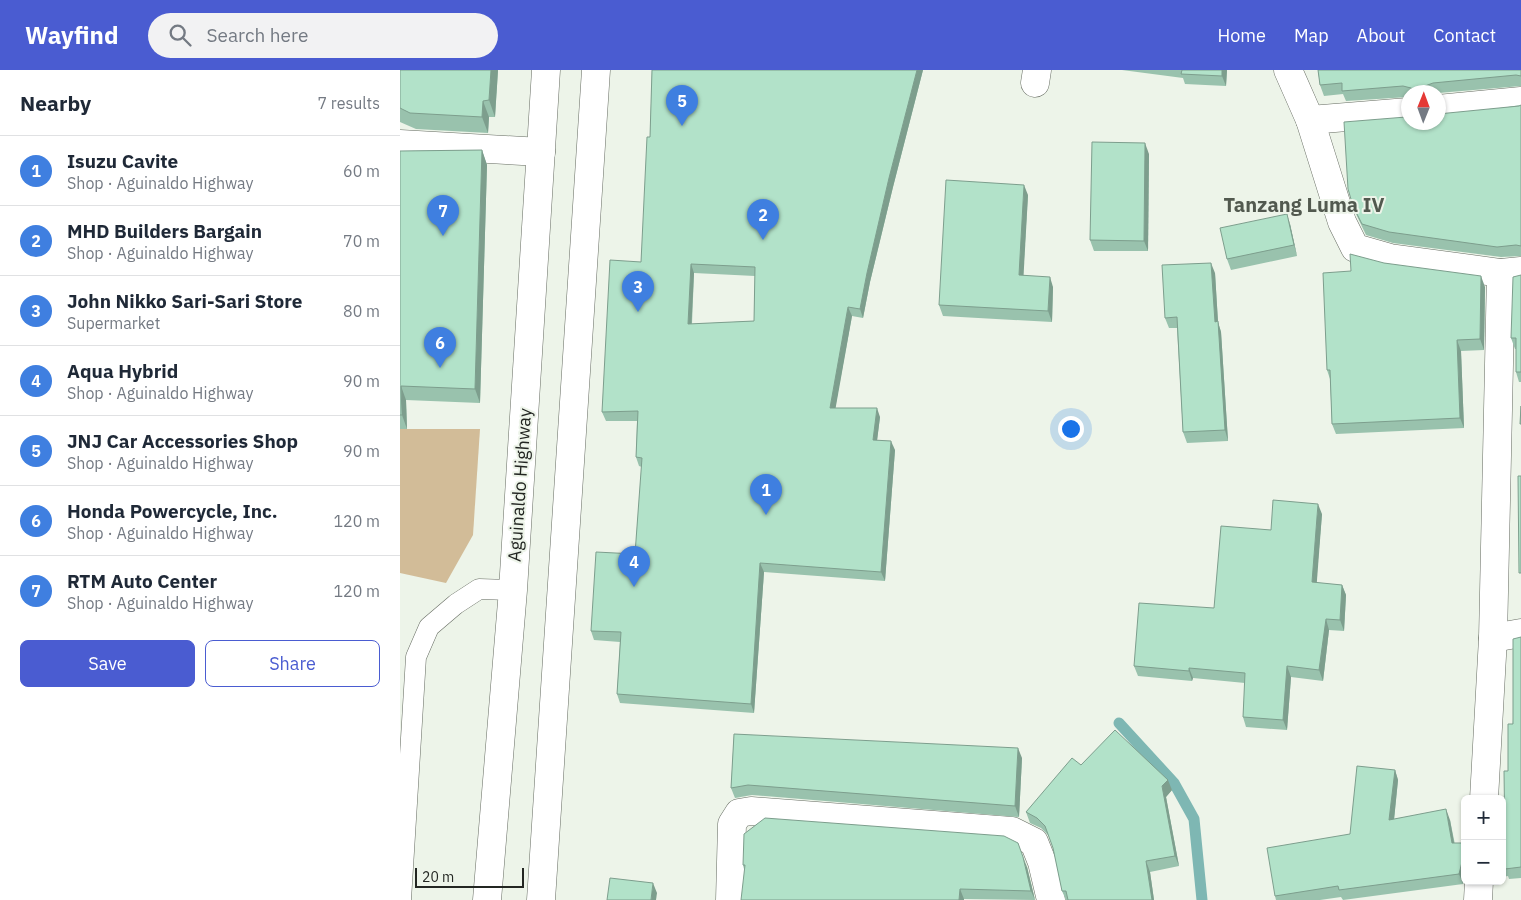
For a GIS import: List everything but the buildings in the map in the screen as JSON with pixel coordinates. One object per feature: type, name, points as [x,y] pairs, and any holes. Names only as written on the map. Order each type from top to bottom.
[{"type":"main road","name":"Aguinaldo Highway","points":[[487,900],[513,590],[546,70]]},
{"type":"main road","points":[[542,900],[596,70]]},
{"type":"main road","points":[[1288,70],[1310,120],[1342,222],[1355,248],[1390,258],[1511,272],[1484,795]]},
{"type":"main road","points":[[1446,108],[1521,101]]},
{"type":"main road","points":[[1310,120],[1401,113]]},
{"type":"main road","points":[[400,144],[541,152]]},
{"type":"main road","points":[[1493,638],[1521,633]]},
{"type":"main road","points":[[730,900],[732,824],[739,814],[751,811],[1012,831],[1034,842],[1042,862],[1050,900]]},
{"type":"main road","points":[[1478,900],[1479,885]]},
{"type":"lane","points":[[401,900],[416,657],[429,627],[456,604],[479,589],[513,590]]},
{"type":"shaded area","points":[[400,429],[480,429],[473,535],[446,583],[400,573]]},
{"type":"waterway","points":[[1119,723],[1174,783],[1194,819],[1202,900]]},
{"type":"place","name":"JNJ Car Accessories Shop","points":[[682,126]]},
{"type":"place","name":"RTM Auto Center","points":[[443,236]]},
{"type":"place","name":"MHD Builders Bargain","points":[[763,240]]},
{"type":"place","name":"John Nikko Sari-Sari Store","points":[[638,312]]},
{"type":"place","name":"Honda Powercycle, Inc.","points":[[440,368]]},
{"type":"place","name":"Isuzu Cavite","points":[[766,515]]},
{"type":"place","name":"Aqua Hybrid","points":[[634,587]]},
{"type":"district","name":"Tanzang Luma IV","points":[[1304,205]]}]
